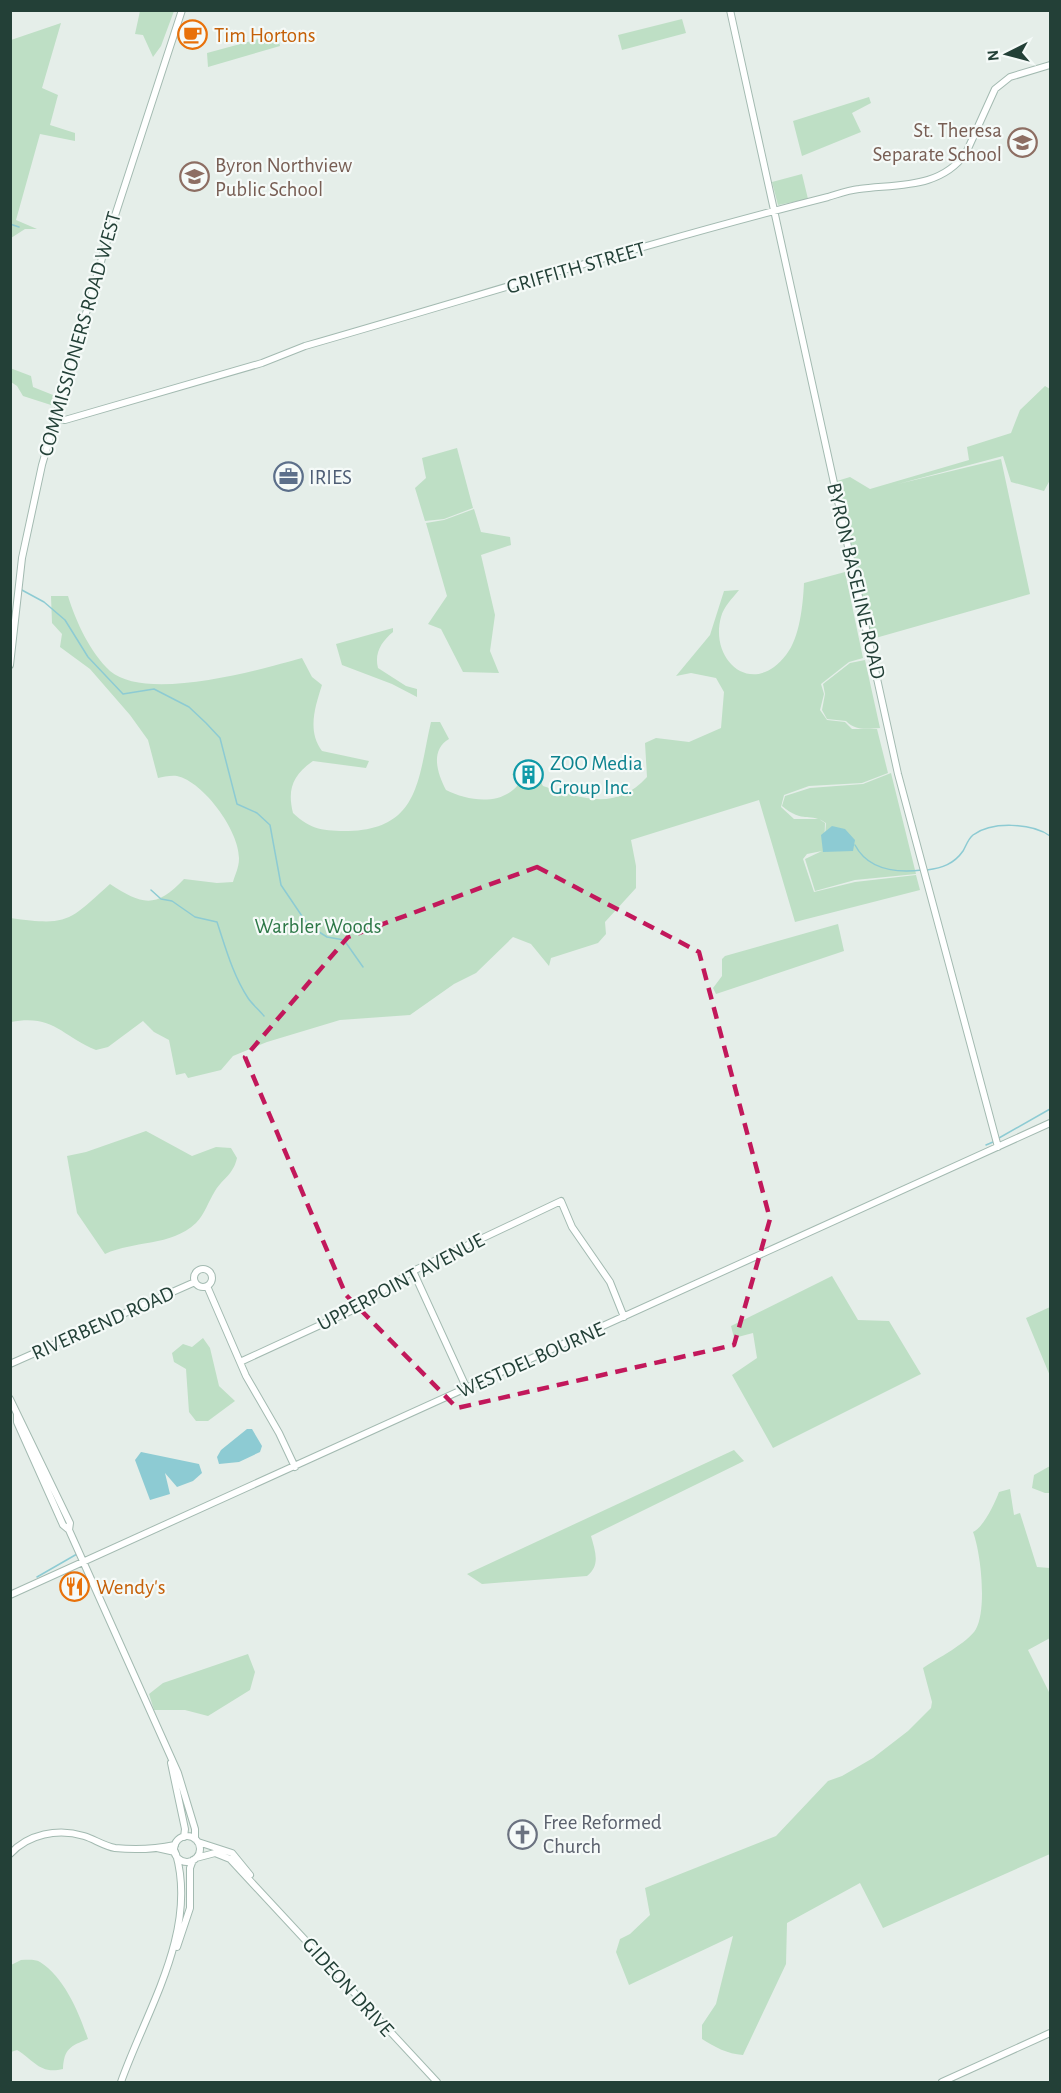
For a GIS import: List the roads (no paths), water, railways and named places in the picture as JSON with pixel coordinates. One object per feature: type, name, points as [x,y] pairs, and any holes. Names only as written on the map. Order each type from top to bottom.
[{"type":"main road","name":"COMMISSIONERS ROAD WEST","points":[[10,665],[22,558],[55,418],[109,234],[182,10]]},
{"type":"main road","name":"BYRON BASELINE ROAD","points":[[730,10],[776,210],[898,774],[998,1147]]},
{"type":"main road","name":"GRIFFITH STREET","points":[[55,418],[65,420],[262,363],[306,346],[776,210],[857,189],[922,183],[934,179],[959,162],[966,153],[995,89],[1010,77],[1050,65]]},
{"type":"main road","name":"WESTDEL BOURNE","points":[[10,1595],[1050,1123]]},
{"type":"main road","name":"UPPERPOINT AVENUE","points":[[240,1362],[355,1309],[413,1271],[561,1201],[572,1227],[610,1282],[624,1317]]},
{"type":"main road","points":[[206,1269],[212,1276],[207,1286],[200,1286],[195,1282],[197,1272],[206,1269]]},
{"type":"main road","points":[[413,1271],[467,1389]]},
{"type":"main road","name":"RIVERBEND ROAD","points":[[10,1364],[195,1282]]},
{"type":"main road","points":[[207,1286],[240,1362],[295,1467]]},
{"type":"main road","points":[[10,1399],[17,1413],[17,1422],[63,1526],[69,1530],[86,1562],[169,1753],[187,1801],[200,1848],[190,1868],[190,1908],[176,1948],[170,1957]]},
{"type":"main road","points":[[121,2082],[170,1957],[181,1900],[180,1869],[176,1850],[184,1837],[185,1829],[169,1753]]},
{"type":"main road","points":[[10,1854],[29,1839],[51,1833],[83,1836],[112,1848],[176,1850]]},
{"type":"main road","points":[[184,1837],[196,1840]]},
{"type":"main road","name":"GIDEON DRIVE","points":[[196,1840],[232,1853],[260,1890]]},
{"type":"main road","points":[[176,1850],[181,1860],[194,1859]]},
{"type":"main road","name":"GIDEON DRIVE","points":[[194,1859],[215,1853],[230,1859],[436,2082]]},
{"type":"main road","points":[[942,2082],[1050,2033]]},
{"type":"water","points":[[832,826],[845,829],[855,840],[853,851],[823,852],[821,835]]},
{"type":"water","points":[[247,1429],[252,1429],[262,1446],[260,1452],[239,1462],[219,1464],[217,1457],[221,1450]]},
{"type":"water","points":[[141,1452],[199,1464],[202,1473],[193,1481],[177,1487],[165,1473],[170,1494],[150,1500],[135,1460]]},
{"type":"waterway","points":[[10,224],[19,227]]},
{"type":"waterway","points":[[20,589],[44,602],[65,620],[88,657],[123,694],[154,689],[189,707],[220,738],[237,804],[257,813],[270,825],[281,885],[308,925],[327,937],[344,940],[363,967]]},
{"type":"waterway","points":[[927,870],[943,867],[952,862],[963,851],[973,835],[991,827],[1023,826],[1050,836]]},
{"type":"waterway","points":[[855,845],[867,860],[875,865],[902,871],[922,870]]},
{"type":"waterway","points":[[151,890],[161,899],[172,901],[195,917],[217,922],[238,980],[248,998],[264,1016]]},
{"type":"waterway","points":[[999,1138],[1050,1109]]},
{"type":"waterway","points":[[986,1145],[993,1142]]},
{"type":"waterway","points":[[37,1577],[77,1554]]},
{"type":"place","name":"Tim Hortons","points":[[193,35]]},
{"type":"place","name":"St. Theresa Separate School","points":[[1023,142]]},
{"type":"place","name":"Byron Northview Public School","points":[[194,177]]},
{"type":"place","name":"IRIES","points":[[288,477]]},
{"type":"place","name":"ZOO Media Group Inc.","points":[[529,775]]},
{"type":"place","name":"Wendy's","points":[[75,1587]]},
{"type":"place","name":"Free Reformed Church","points":[[522,1834]]},
{"type":"park label","name":"Warbler Woods","points":[[318,926]]}]
